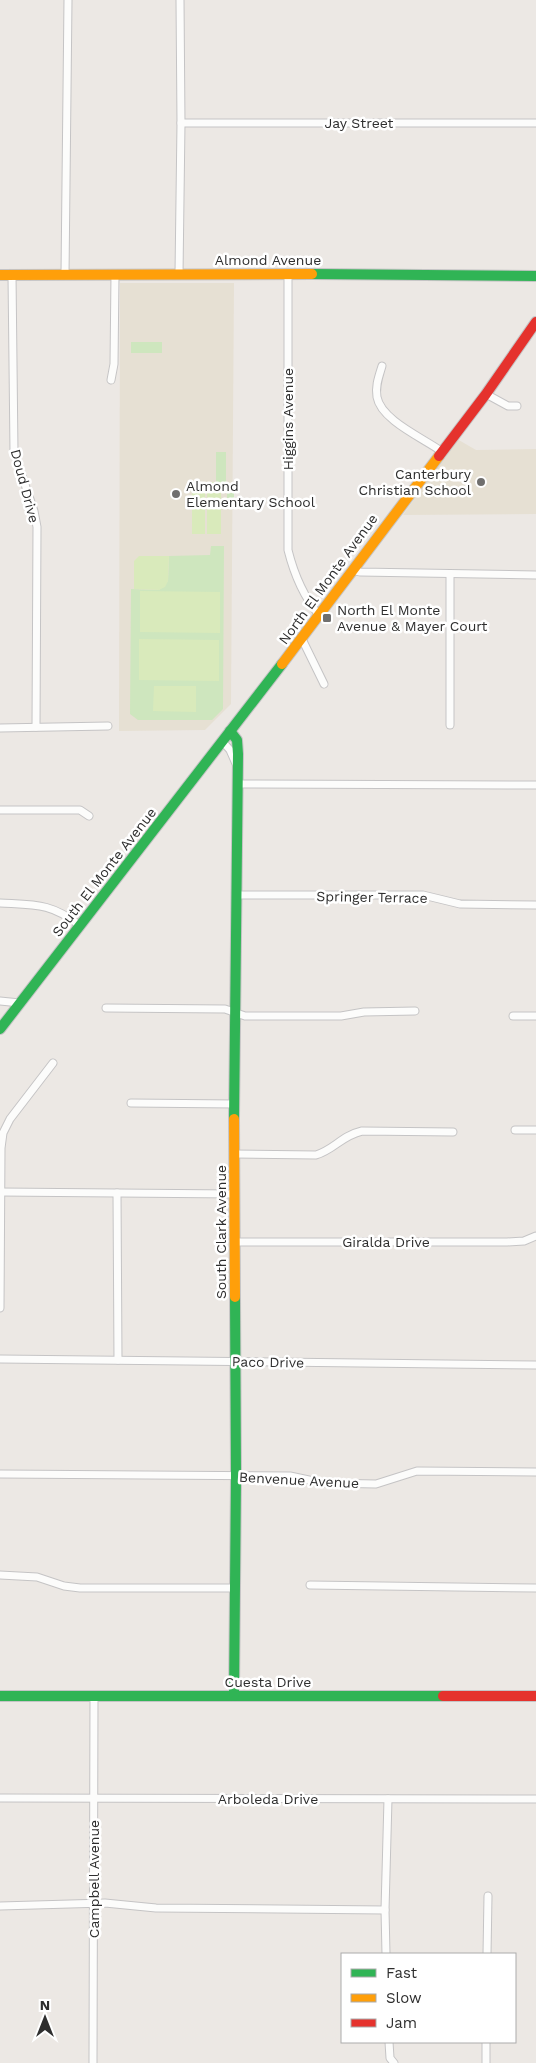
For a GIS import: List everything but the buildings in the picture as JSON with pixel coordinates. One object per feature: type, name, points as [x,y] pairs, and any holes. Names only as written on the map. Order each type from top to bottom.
[{"type":"street","points":[[66,275],[68,0]]},
{"type":"street","points":[[179,274],[180,0]]},
{"type":"street","name":"Jay Street","points":[[181,123],[536,123]]},
{"type":"street","name":"Almond Avenue","points":[[0,275],[288,274],[533,277]]},
{"type":"street","name":"Higgins Avenue","points":[[288,274],[288,550],[300,587],[308,602],[319,615]]},
{"type":"street","name":"Doud Drive","points":[[12,275],[14,452],[34,511],[37,527],[36,727]]},
{"type":"street","points":[[111,380],[114,364],[115,275]]},
{"type":"street","name":"North El Monte Avenue","points":[[230,731],[302,639],[441,451],[486,394],[536,322]]},
{"type":"street","points":[[382,366],[376,386],[379,406],[390,418],[441,451]]},
{"type":"street","points":[[486,394],[508,406],[517,406]]},
{"type":"street","points":[[352,570],[360,572],[536,575]]},
{"type":"street","points":[[450,574],[450,725]]},
{"type":"street","points":[[302,639],[324,684]]},
{"type":"street","points":[[0,728],[108,726]]},
{"type":"street","name":"South El Monte Avenue","points":[[0,1030],[230,731]]},
{"type":"street","name":"South Clark Avenue","points":[[230,731],[237,740],[238,768],[234,1154],[236,1242],[234,1696]]},
{"type":"street","name":"South Clark Avenue","points":[[222,741],[230,750],[238,768]]},
{"type":"street","points":[[238,784],[536,785]]},
{"type":"street","points":[[0,810],[80,810],[88,816]]},
{"type":"street","name":"Springer Terrace","points":[[237,895],[423,896],[460,904],[536,906]]},
{"type":"street","points":[[0,903],[32,904],[52,908],[69,917],[79,926]]},
{"type":"street","points":[[0,1001],[20,1003]]},
{"type":"street","points":[[106,1008],[225,1008],[245,1016],[341,1016],[364,1012],[416,1011]]},
{"type":"street","points":[[513,1016],[536,1016]]},
{"type":"street","points":[[0,1308],[0,1192],[3,1133],[10,1119],[53,1063]]},
{"type":"street","points":[[131,1103],[235,1104]]},
{"type":"street","points":[[515,1130],[536,1130]]},
{"type":"street","points":[[234,1154],[316,1155],[324,1152],[350,1134],[362,1131],[453,1132]]},
{"type":"street","points":[[0,1192],[235,1194]]},
{"type":"street","points":[[117,1193],[118,1360]]},
{"type":"street","name":"Giralda Drive","points":[[236,1242],[507,1242],[524,1241],[536,1236]]},
{"type":"street","name":"Paco Drive","points":[[0,1359],[536,1365]]},
{"type":"street","name":"Benvenue Avenue","points":[[0,1474],[290,1476],[323,1483],[376,1484],[417,1471],[536,1472]]},
{"type":"street","points":[[0,1575],[37,1577],[64,1586],[80,1588],[235,1588]]},
{"type":"street","points":[[310,1585],[536,1588]]},
{"type":"street","name":"Cuesta Drive","points":[[0,1696],[536,1696]]},
{"type":"street","name":"Campbell Avenue","points":[[93,2063],[94,1696]]},
{"type":"street","name":"Arboleda Drive","points":[[0,1798],[536,1799]]},
{"type":"street","points":[[386,1953],[385,1910],[388,1799]]},
{"type":"street","points":[[487,1953],[488,1896]]},
{"type":"street","points":[[0,1906],[94,1903],[156,1908],[385,1910]]},
{"type":"street","points":[[389,2043],[390,2058],[394,2063]]},
{"type":"street","points":[[486,2043],[486,2063]]},
{"type":"shaded area","name":"Almond Elementary School","points":[[120,283],[234,283],[231,704],[205,730],[119,731]]},
{"type":"shaded area","name":"Canterbury Christian School","points":[[457,439],[476,450],[536,449],[536,514],[403,515]]},
{"type":"green space","points":[[131,342],[162,342],[162,353],[131,353]]},
{"type":"green space","points":[[216,452],[226,452],[226,482],[216,482]]},
{"type":"green space","points":[[192,482],[205,482],[205,534],[192,534]]},
{"type":"green space","points":[[207,482],[221,482],[221,534],[207,534]]},
{"type":"green space","points":[[227,486],[234,486],[234,504],[227,503]]},
{"type":"green space","points":[[211,546],[224,546],[223,709],[212,720],[138,720],[130,714],[131,589],[159,590],[168,581],[169,556],[210,555]]},
{"type":"green space","points":[[139,556],[169,556],[168,581],[165,587],[159,590],[134,589],[134,561]]},
{"type":"green space","points":[[140,591],[220,592],[220,633],[140,632]]},
{"type":"green space","points":[[139,639],[219,640],[219,681],[139,680]]},
{"type":"green space","points":[[154,686],[196,686],[196,712],[153,711]]},
{"type":"traffic: fast","points":[[312,274],[536,276]]},
{"type":"traffic: fast","points":[[0,1029],[282,664]]},
{"type":"traffic: fast","points":[[230,731],[237,740],[238,754],[234,1119]]},
{"type":"traffic: fast","points":[[234,1696],[235,1297]]},
{"type":"traffic: fast","points":[[0,1696],[443,1696]]},
{"type":"traffic: slow","points":[[0,275],[312,274]]},
{"type":"traffic: slow","points":[[282,664],[439,456]]},
{"type":"traffic: slow","points":[[234,1119],[235,1297]]},
{"type":"traffic: jam","points":[[439,456],[486,394],[536,322]]},
{"type":"traffic: jam","points":[[443,1696],[536,1696]]},
{"type":"place","name":"Canterbury Christian School","points":[[481,482]]},
{"type":"place","name":"Almond Elementary School","points":[[176,494]]},
{"type":"place","name":"North El Monte Avenue & Mayer Court","points":[[327,618]]}]
